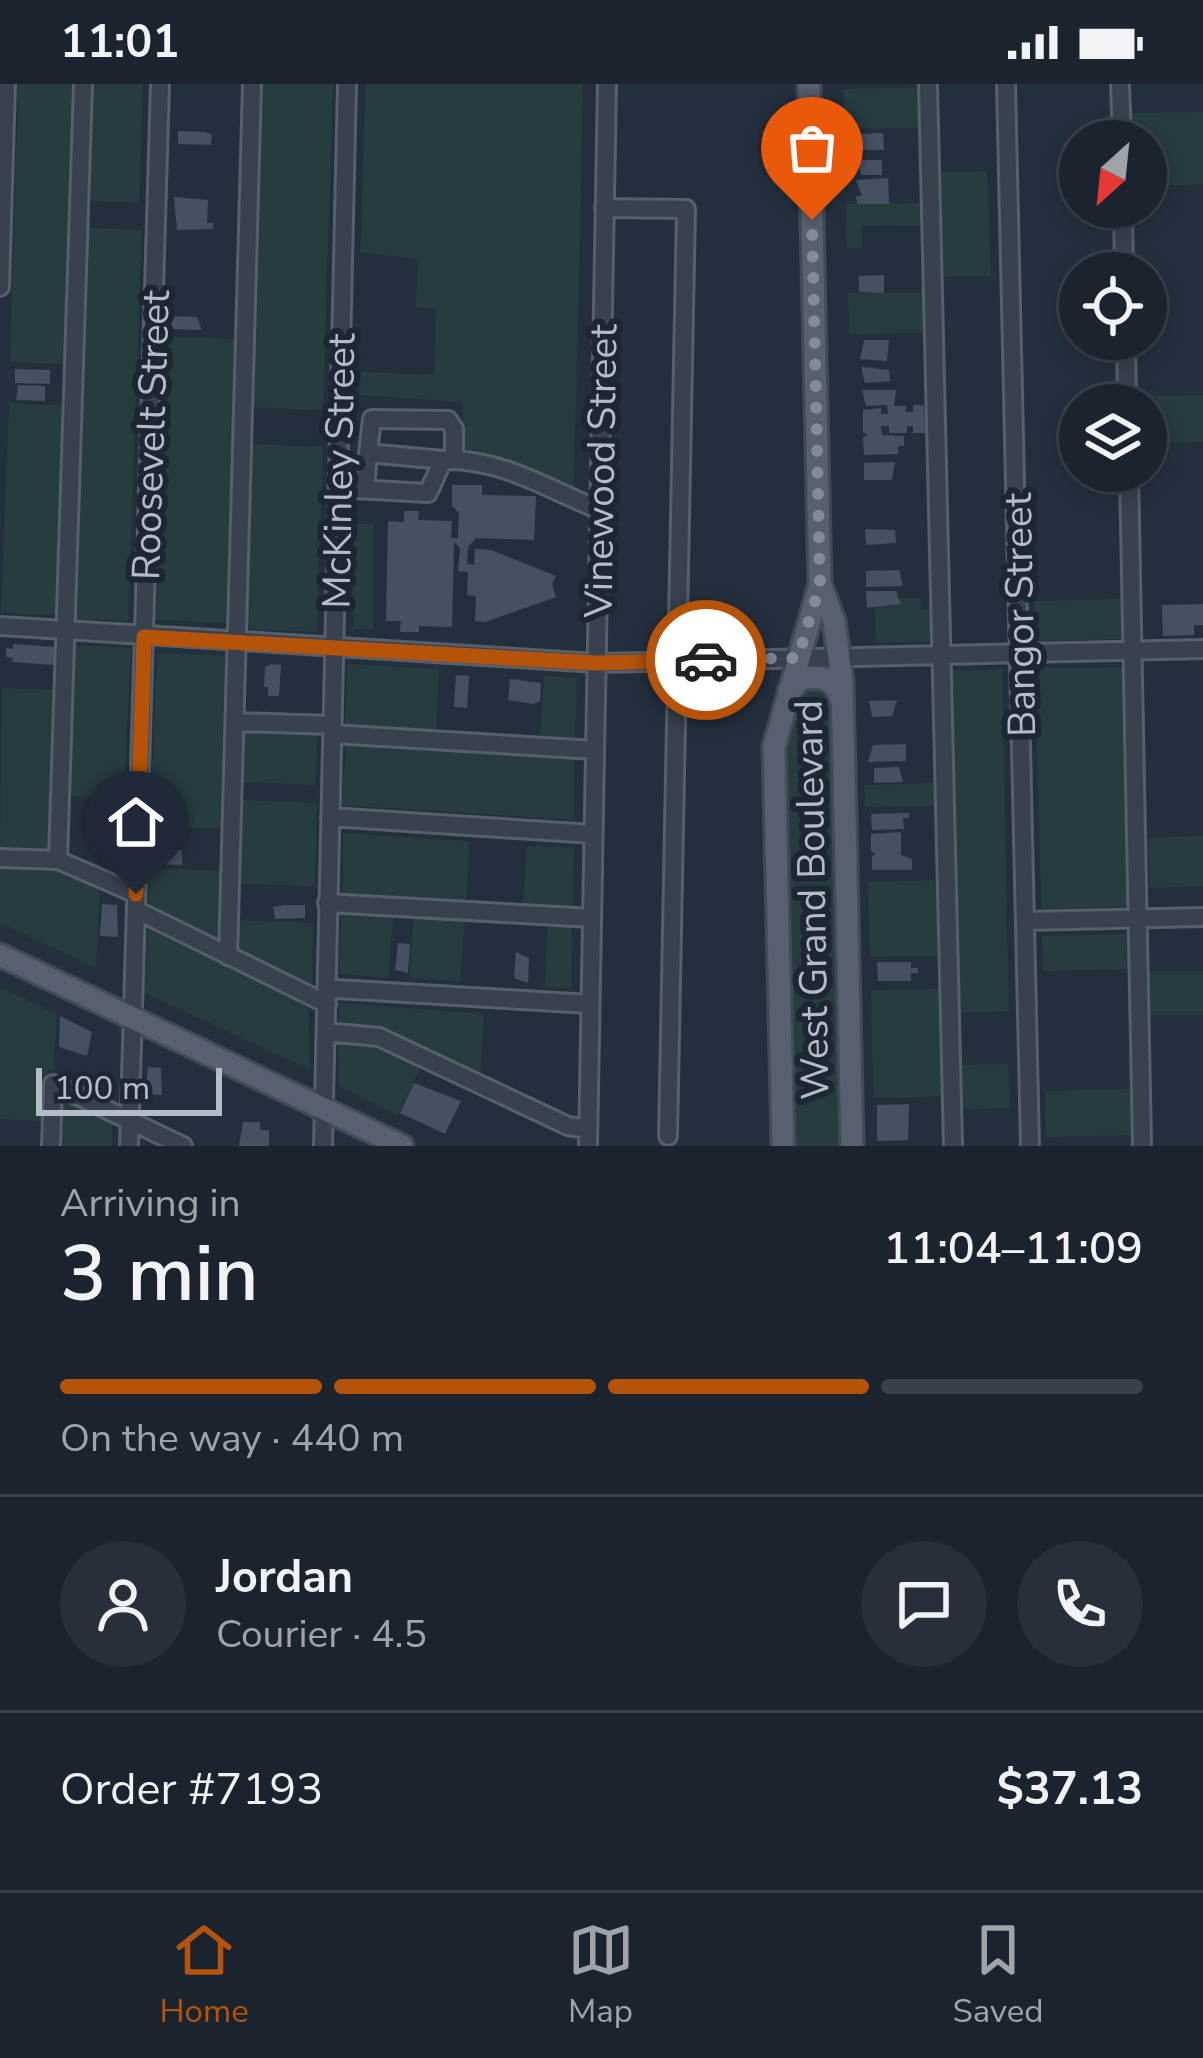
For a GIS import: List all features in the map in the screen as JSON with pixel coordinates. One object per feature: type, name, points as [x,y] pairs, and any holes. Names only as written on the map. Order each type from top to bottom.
[{"type":"main road","name":"West Grand Boulevard","points":[[783,1146],[774,761],[776,734],[820,584],[808,84]]},
{"type":"main road","name":"West Grand Boulevard","points":[[820,584],[834,621],[842,706],[852,1146]]},
{"type":"main road","points":[[789,692],[801,679],[825,677],[834,683],[842,706]]},
{"type":"main road","points":[[0,955],[402,1146]]},
{"type":"street","points":[[0,287],[7,84]]},
{"type":"street","points":[[58,860],[82,84]]},
{"type":"street","name":"Roosevelt Street","points":[[128,1146],[160,84]]},
{"type":"street","points":[[228,956],[252,84]]},
{"type":"street","name":"McKinley Street","points":[[323,1146],[347,84]]},
{"type":"street","name":"Vinewood Street","points":[[588,1138],[607,84]]},
{"type":"street","points":[[928,84],[953,1146]]},
{"type":"street","name":"Bangor Street","points":[[1006,84],[1030,1146]]},
{"type":"street","points":[[1120,84],[1121,120]]},
{"type":"street","points":[[604,208],[686,209],[668,1136]]},
{"type":"street","points":[[338,488],[428,493],[448,460],[454,429],[448,420],[372,418],[365,489]]},
{"type":"street","points":[[368,453],[505,467],[600,510]]},
{"type":"street","points":[[1129,492],[1142,1146]]},
{"type":"street","points":[[0,626],[597,663],[1203,649]]},
{"type":"street","points":[[235,722],[595,750]]},
{"type":"street","points":[[331,818],[593,834]]},
{"type":"street","points":[[0,858],[58,860],[228,956],[327,998],[337,989],[590,1004]]},
{"type":"street","points":[[327,903],[592,918]]},
{"type":"street","points":[[1025,922],[1203,917]]},
{"type":"street","points":[[326,1032],[379,1037],[588,1138]]},
{"type":"street","points":[[51,1146],[53,1084],[183,1146]]},
{"type":"green space","points":[[18,84],[76,84],[67,364],[10,362]]},
{"type":"green space","points":[[86,84],[143,84],[139,203],[81,200]]},
{"type":"green space","points":[[260,84],[333,84],[323,410],[250,407]]},
{"type":"green space","points":[[366,84],[583,84],[574,493],[504,457],[461,456],[463,402],[359,395],[361,372],[434,375],[436,309],[416,307],[417,259],[360,252]]},
{"type":"green space","points":[[924,87],[925,128],[844,129],[843,89]]},
{"type":"green space","points":[[1203,112],[1203,184],[1167,185],[1167,120],[1126,120],[1126,113]]},
{"type":"green space","points":[[987,171],[991,276],[937,277],[935,172]]},
{"type":"green space","points":[[926,203],[926,225],[862,226],[862,248],[847,248],[846,204]]},
{"type":"green space","points":[[86,228],[142,230],[128,621],[72,619]]},
{"type":"green space","points":[[848,293],[927,293],[927,333],[849,334]]},
{"type":"green space","points":[[167,337],[237,339],[230,623],[156,620]]},
{"type":"green space","points":[[1203,395],[1203,442],[1167,443],[1167,396]]},
{"type":"green space","points":[[9,403],[69,406],[61,615],[1,613]]},
{"type":"green space","points":[[247,444],[323,447],[317,632],[242,629]]},
{"type":"green space","points":[[352,524],[373,524],[373,629],[353,629]]},
{"type":"green space","points":[[900,598],[920,598],[921,610],[933,610],[934,641],[876,643],[875,608],[896,606]]},
{"type":"green space","points":[[1125,599],[1126,639],[1035,641],[1034,601]]},
{"type":"green space","points":[[72,645],[131,648],[124,799],[65,796]]},
{"type":"green space","points":[[157,653],[230,656],[224,829],[150,826]]},
{"type":"green space","points":[[347,664],[439,669],[436,732],[345,728]]},
{"type":"green space","points":[[1126,667],[1131,906],[1041,909],[1035,668]]},
{"type":"green space","points":[[1002,669],[1009,1011],[955,1013],[948,671]]},
{"type":"green space","points":[[544,676],[577,678],[575,744],[540,742]]},
{"type":"green space","points":[[809,682],[835,693],[846,1146],[791,1146],[781,776],[788,711]]},
{"type":"green space","points":[[1,688],[59,690],[53,856],[0,854]]},
{"type":"green space","points":[[240,725],[318,728],[315,785],[238,782]]},
{"type":"green space","points":[[346,740],[574,755],[574,820],[342,805]]},
{"type":"green space","points":[[935,783],[936,806],[865,807],[864,785]]},
{"type":"green space","points":[[238,800],[317,803],[315,886],[235,884]]},
{"type":"green space","points":[[343,833],[469,841],[466,904],[343,898]]},
{"type":"green space","points":[[1203,836],[1203,886],[1150,888],[1148,838]]},
{"type":"green space","points":[[527,846],[574,847],[573,912],[523,909]]},
{"type":"green space","points":[[0,864],[61,866],[100,884],[96,968],[0,923]]},
{"type":"green space","points":[[149,868],[225,871],[223,948],[149,912]]},
{"type":"green space","points":[[940,880],[942,956],[870,957],[868,882]]},
{"type":"green space","points":[[341,910],[394,913],[388,978],[339,974]]},
{"type":"green space","points":[[414,914],[465,918],[460,982],[409,978]]},
{"type":"green space","points":[[236,920],[313,923],[312,993],[234,954]]},
{"type":"green space","points":[[148,922],[308,1001],[310,1070],[145,993]]},
{"type":"green space","points":[[548,923],[572,924],[571,989],[544,987]]},
{"type":"green space","points":[[1130,934],[1131,969],[1043,971],[1042,936]]},
{"type":"green space","points":[[1146,971],[1203,971],[1203,1015],[1146,1015]]},
{"type":"green space","points":[[0,987],[57,1014],[46,1121],[0,1119]]},
{"type":"green space","points":[[942,989],[945,1096],[873,1098],[871,990]]},
{"type":"green space","points":[[339,1003],[484,1014],[480,1076],[339,1028]]},
{"type":"green space","points":[[339,1038],[383,1043],[423,1061],[398,1115],[338,1086]]},
{"type":"green space","points":[[1008,1064],[1010,1108],[959,1110],[957,1065]]},
{"type":"green space","points":[[1135,1089],[1136,1135],[1046,1137],[1045,1091]]},
{"type":"green space","points":[[57,1092],[112,1118],[112,1146],[56,1146]]},
{"type":"building","points":[[178,131],[205,132],[212,135],[211,145],[178,144]]},
{"type":"building","points":[[883,133],[884,150],[861,150],[861,142],[857,143],[857,134]]},
{"type":"building","points":[[857,160],[882,160],[882,175],[861,175]]},
{"type":"building","points":[[888,178],[889,204],[857,204],[856,196],[862,196],[856,180]]},
{"type":"building","points":[[174,197],[208,200],[207,223],[213,223],[213,229],[177,230]]},
{"type":"building","points":[[884,275],[884,293],[859,292],[859,276]]},
{"type":"building","points":[[170,316],[197,317],[202,330],[170,329]]},
{"type":"building","points":[[864,340],[889,340],[887,361],[860,359]]},
{"type":"building","points":[[861,367],[889,370],[890,381],[865,383]]},
{"type":"building","points":[[15,369],[50,370],[50,384],[15,383]]},
{"type":"building","points":[[18,385],[45,386],[45,401],[16,400]]},
{"type":"building","points":[[862,390],[896,390],[894,406],[906,406],[906,412],[913,412],[913,405],[924,405],[925,433],[913,433],[913,426],[907,426],[907,433],[889,433],[889,426],[881,426],[882,435],[904,436],[904,446],[898,446],[898,454],[864,455],[863,437],[868,435],[863,432],[863,410],[881,408],[881,414],[888,414],[887,405],[866,406]]},
{"type":"building","points":[[895,462],[892,480],[864,480],[864,463]]},
{"type":"building","points":[[452,485],[482,485],[482,495],[536,496],[534,540],[476,538],[468,547],[467,564],[474,565],[475,549],[491,550],[556,576],[552,584],[556,597],[485,622],[475,621],[476,596],[467,595],[468,572],[458,571],[460,548],[454,542],[452,627],[419,626],[419,632],[400,632],[401,621],[386,621],[388,521],[404,522],[404,511],[419,511],[418,520],[452,521],[451,538],[458,538],[459,513],[452,506]]},
{"type":"building","points":[[865,529],[895,530],[896,543],[866,545]]},
{"type":"building","points":[[899,570],[903,586],[866,587],[866,571]]},
{"type":"building","points":[[866,591],[896,591],[901,604],[867,608]]},
{"type":"building","points":[[1203,604],[1203,625],[1194,625],[1194,635],[1163,636],[1162,605]]},
{"type":"building","points":[[13,644],[55,647],[54,665],[12,662],[6,648],[13,649]]},
{"type":"building","points":[[281,665],[279,696],[268,696],[268,687],[264,687],[265,667]]},
{"type":"building","points":[[456,675],[469,676],[467,708],[454,707]]},
{"type":"building","points":[[510,679],[541,683],[540,701],[508,700]]},
{"type":"building","points":[[897,700],[892,716],[872,717],[869,701]]},
{"type":"building","points":[[906,744],[906,761],[868,762],[873,745]]},
{"type":"building","points":[[899,767],[903,782],[874,783],[874,768]]},
{"type":"building","points":[[909,813],[909,818],[903,818],[904,829],[872,830],[871,814]]},
{"type":"building","points":[[901,832],[901,855],[912,859],[912,870],[872,870],[876,854],[871,851],[871,834]]},
{"type":"building","points":[[156,849],[182,850],[182,865],[156,864]]},
{"type":"building","points":[[102,904],[117,905],[118,937],[100,936]]},
{"type":"building","points":[[305,905],[305,918],[275,919],[273,907]]},
{"type":"building","points":[[398,943],[410,944],[408,973],[395,970]]},
{"type":"building","points":[[516,952],[529,958],[528,983],[514,978]]},
{"type":"building","points":[[877,962],[911,962],[918,973],[911,973],[911,981],[878,981]]},
{"type":"building","points":[[60,1016],[92,1032],[87,1056],[59,1047]]},
{"type":"building","points":[[148,1067],[161,1068],[162,1095],[145,1094]]},
{"type":"building","points":[[414,1083],[461,1101],[445,1134],[400,1113]]},
{"type":"building","points":[[909,1104],[908,1140],[877,1141],[877,1105]]},
{"type":"building","points":[[243,1122],[260,1122],[260,1130],[269,1130],[269,1146],[239,1146]]},
{"type":"way so far","points":[[706,660],[798,658],[820,584],[812,220]]},
{"type":"route","points":[[136,894],[144,637],[597,663],[706,660]]}]
